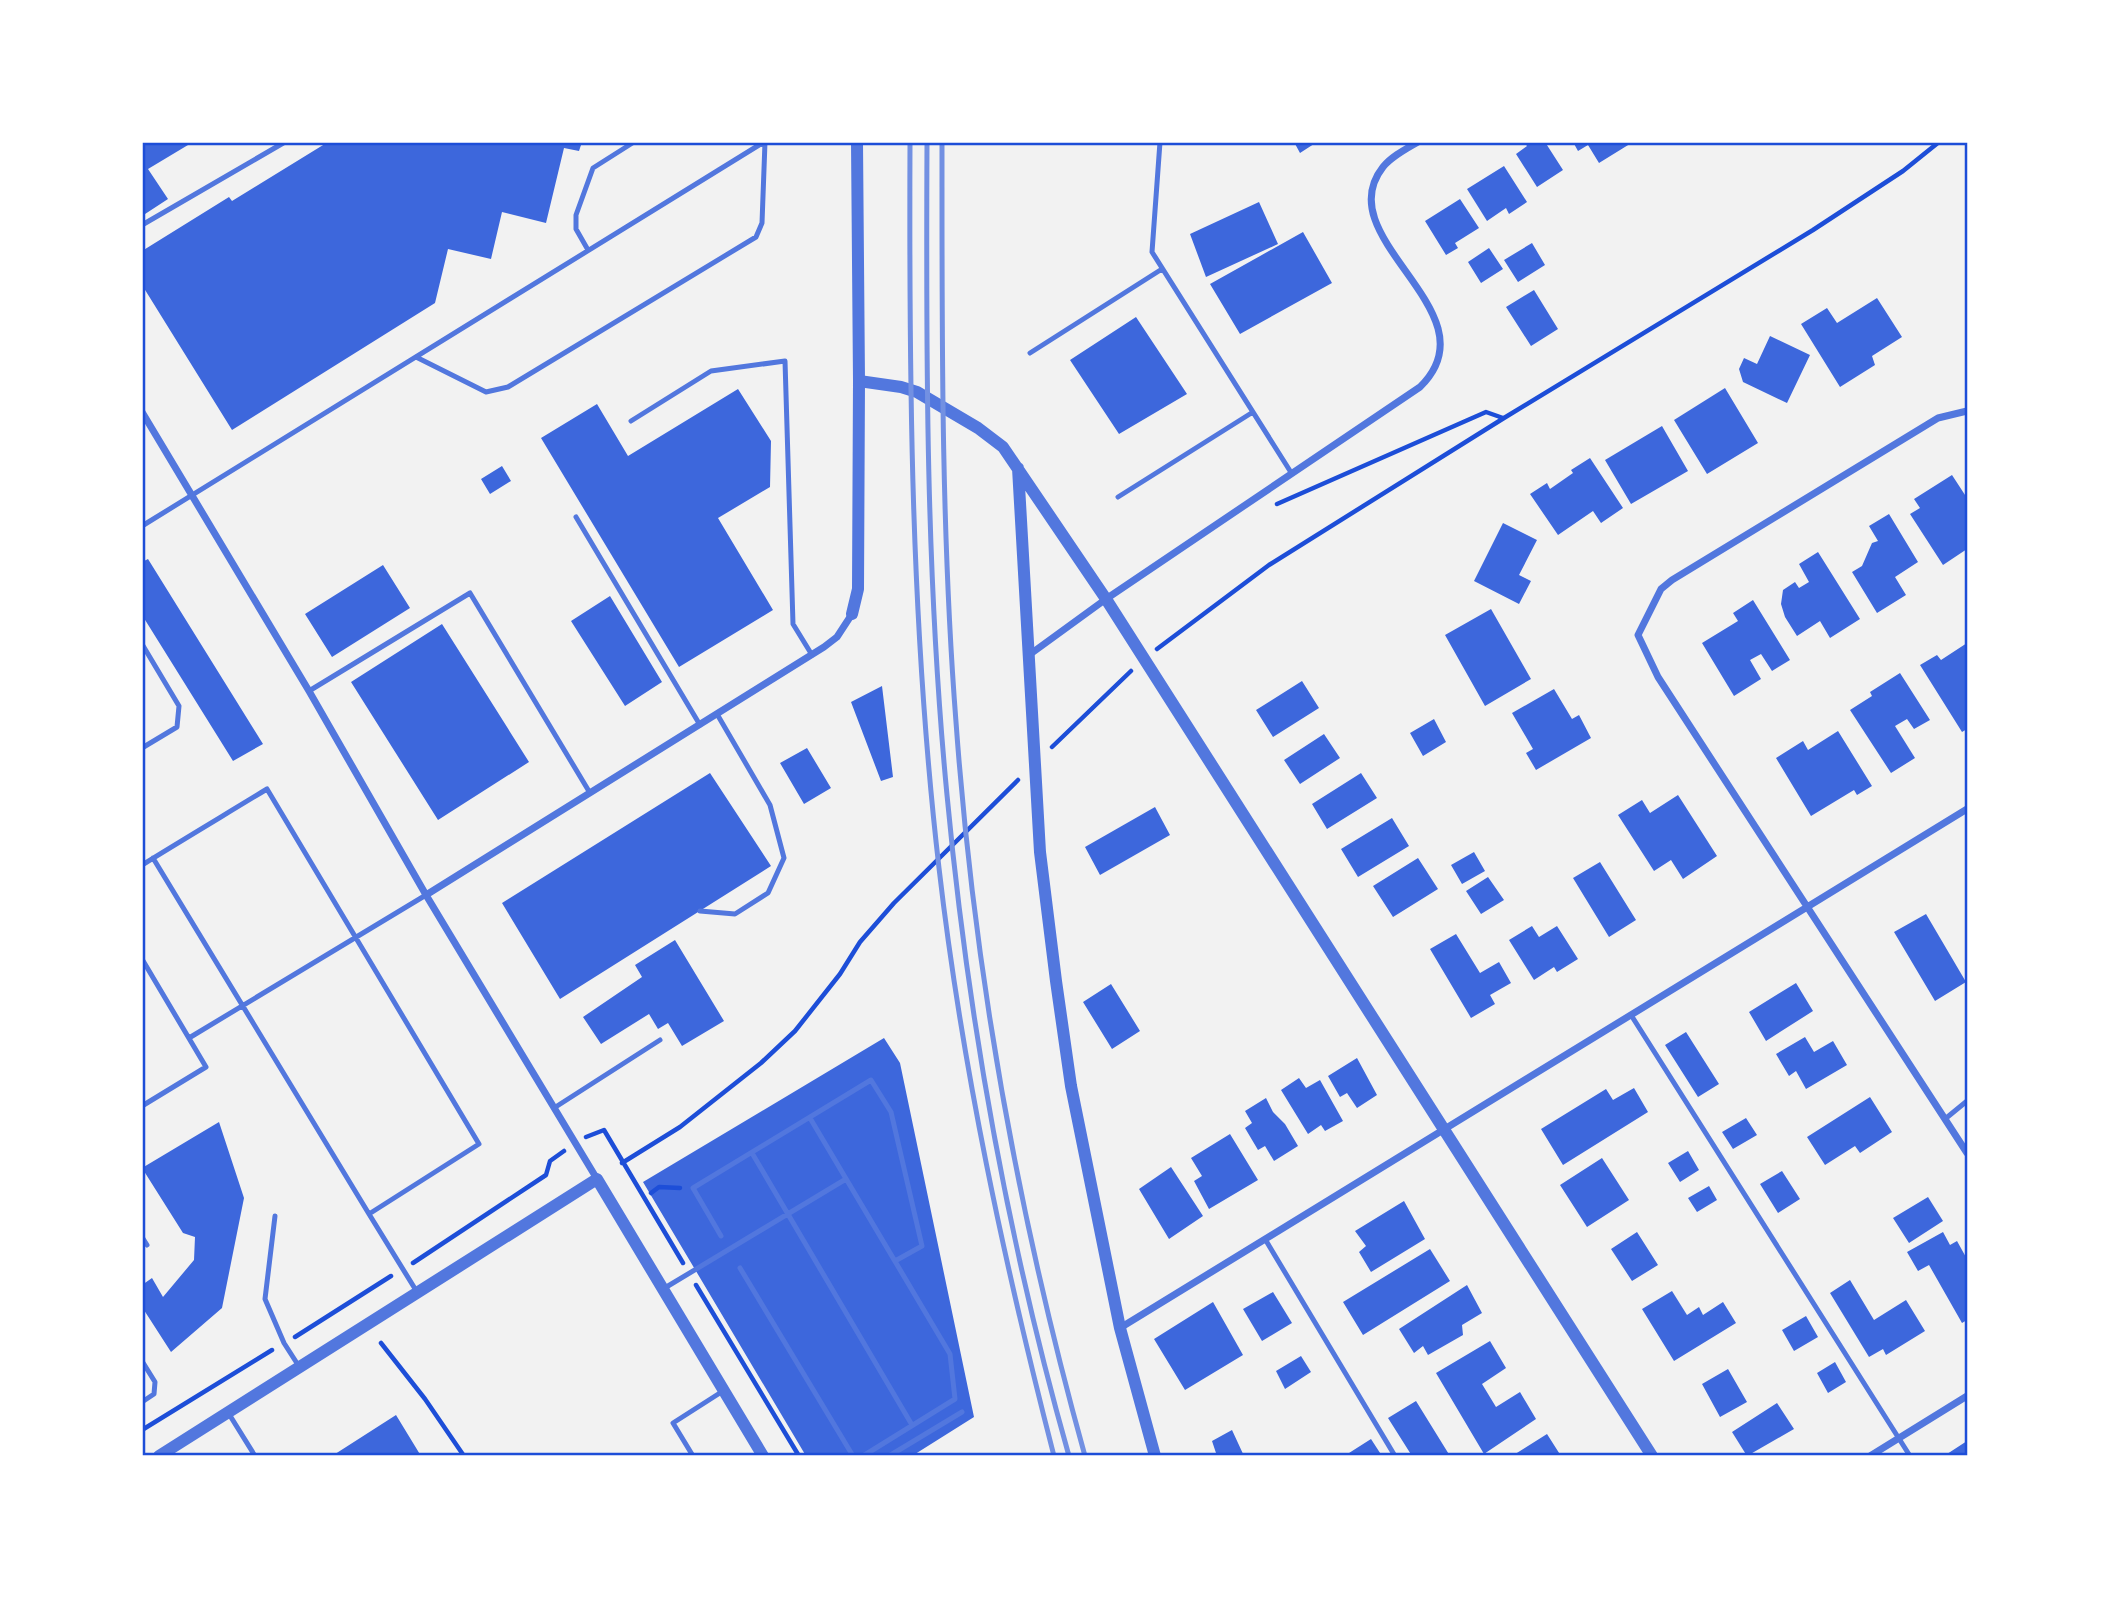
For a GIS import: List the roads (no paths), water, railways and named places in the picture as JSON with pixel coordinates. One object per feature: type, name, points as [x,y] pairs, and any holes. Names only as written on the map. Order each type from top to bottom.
[{"type":"street","points":[[426,895],[812,655],[836,637],[852,614],[858,589],[857,142]]},
{"type":"street","points":[[1029,655],[1420,387],[1430,377],[1440,350],[1435,321],[1427,302],[1380,232],[1374,218],[1372,202],[1372,191],[1383,167],[1418,142]]},
{"type":"street","points":[[859,381],[901,387],[917,393],[949,409],[1003,447],[1106,600],[1652,1456]]},
{"type":"street","points":[[1967,411],[1938,418],[1672,580],[1661,589],[1638,635],[1658,677],[1967,1153]]},
{"type":"street","points":[[142,412],[309,691],[426,895],[763,1456]]},
{"type":"street","points":[[1018,468],[1040,852],[1056,981],[1071,1086],[1120,1328],[1154,1456]]},
{"type":"street","points":[[1120,1328],[1967,809]]},
{"type":"street","points":[[159,1456],[597,1179]]},
{"type":"street","points":[[1870,1456],[1967,1396]]},
{"type":"lane","points":[[142,225],[285,142]]},
{"type":"lane","points":[[588,250],[576,229],[576,215],[593,168],[634,142]]},
{"type":"lane","points":[[142,526],[764,142]]},
{"type":"lane","points":[[416,357],[486,392],[508,387],[756,237],[762,223],[764,142]]},
{"type":"lane","points":[[1160,142],[1152,252],[1292,474]]},
{"type":"lane","points":[[1030,353],[1162,269]]},
{"type":"lane","points":[[631,421],[711,371],[785,361],[793,624],[812,655]]},
{"type":"lane","points":[[1118,497],[1253,412]]},
{"type":"lane","points":[[576,517],[699,725]]},
{"type":"lane","points":[[309,691],[470,593],[590,793]]},
{"type":"lane","points":[[142,644],[179,706],[177,727],[142,748]]},
{"type":"lane","points":[[700,911],[735,914],[768,893],[784,858],[770,805],[717,714]]},
{"type":"lane","points":[[142,865],[267,789],[479,1144],[369,1214]]},
{"type":"lane","points":[[153,858],[418,1293]]},
{"type":"lane","points":[[189,1038],[426,895]]},
{"type":"lane","points":[[142,959],[206,1067],[142,1106]]},
{"type":"lane","points":[[1631,1015],[1910,1456]]},
{"type":"lane","points":[[554,1108],[660,1040]]},
{"type":"lane","points":[[721,1236],[693,1188],[871,1080],[891,1112],[922,1246],[895,1261]]},
{"type":"lane","points":[[1945,1119],[1967,1101]]},
{"type":"lane","points":[[810,1118],[950,1354],[955,1399],[863,1456]]},
{"type":"lane","points":[[752,1153],[912,1425]]},
{"type":"lane","points":[[663,1289],[846,1179]]},
{"type":"lane","points":[[275,1216],[265,1299],[284,1343],[300,1368]]},
{"type":"lane","points":[[142,1237],[147,1245]]},
{"type":"lane","points":[[1265,1239],[1395,1456]]},
{"type":"lane","points":[[740,1268],[853,1456]]},
{"type":"lane","points":[[142,1360],[155,1382],[154,1394],[142,1402]]},
{"type":"lane","points":[[693,1456],[673,1423],[724,1391]]},
{"type":"lane","points":[[889,1456],[962,1412]]},
{"type":"lane","points":[[228,1413],[255,1456]]},
{"type":"railway","points":[[910,142],[911,415],[917,596],[939,868],[948,942],[986,1164],[1054,1456]]},
{"type":"railway","points":[[927,142],[927,387],[931,551],[940,714],[956,879],[979,1045],[1009,1211],[1047,1375],[1069,1456]]},
{"type":"railway","points":[[942,142],[942,359],[947,577],[956,722],[974,908],[1019,1184],[1061,1366],[1085,1456]]}]
